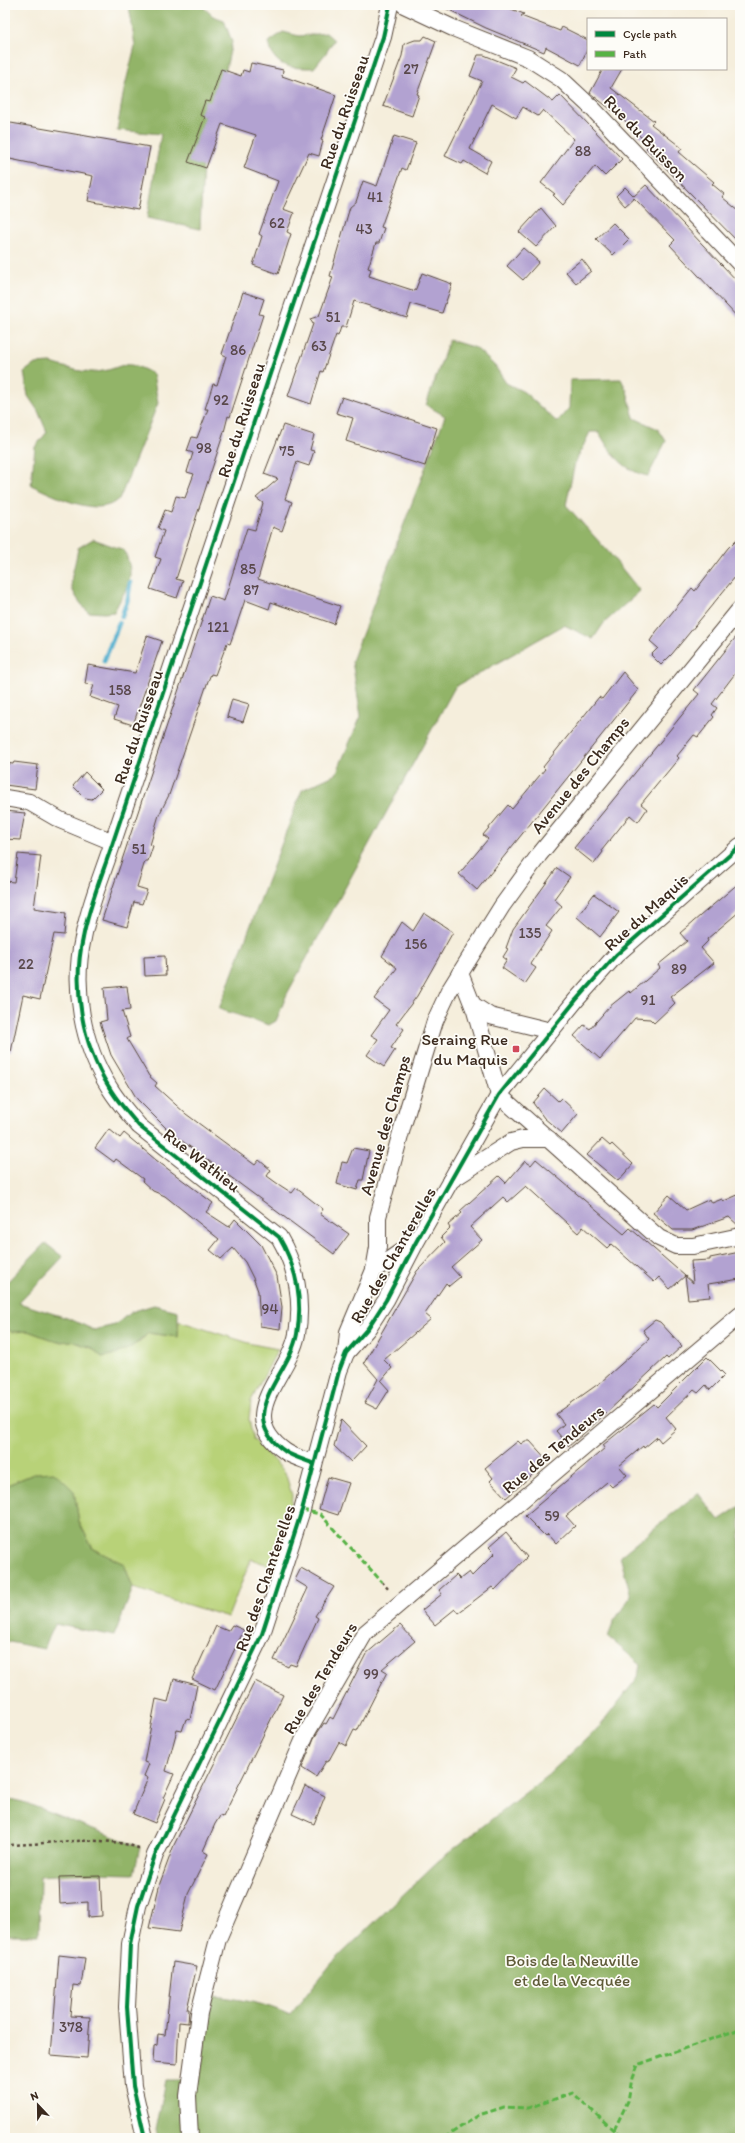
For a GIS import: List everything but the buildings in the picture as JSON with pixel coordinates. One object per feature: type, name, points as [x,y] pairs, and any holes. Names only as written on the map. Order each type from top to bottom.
[{"type":"street","name":"Rue du Ruisseau","points":[[113,842],[380,44],[390,5]]},
{"type":"street","name":"Rue du Buisson","points":[[404,5],[453,28],[528,58],[561,79],[592,108],[740,264]]},
{"type":"street","name":"Avenue des Champs","points":[[374,1270],[379,1236],[378,1217],[430,1037],[435,1022],[460,973],[502,906],[539,855],[740,609]]},
{"type":"street","points":[[5,798],[29,802],[60,820],[113,842]]},
{"type":"street","name":"Rue Wathieu","points":[[113,842],[82,938],[79,975],[81,1008],[88,1041],[109,1088],[138,1126],[279,1237],[290,1257],[298,1293],[297,1335],[282,1372],[268,1394],[262,1416],[264,1427],[272,1441],[287,1452],[314,1464]]},
{"type":"street","name":"Rue du Maquis","points":[[499,1095],[616,955],[740,846]]},
{"type":"street","points":[[460,973],[473,1005],[499,1095],[659,1238],[676,1246],[693,1246],[740,1236]]},
{"type":"street","points":[[473,1005],[490,1016],[551,1031]]},
{"type":"street","name":"Rue des Chanterelles","points":[[346,1353],[368,1328],[377,1314],[499,1095]]},
{"type":"street","points":[[450,1181],[511,1142],[523,1139],[549,1140]]},
{"type":"street","points":[[379,1236],[383,1242],[392,1248],[404,1247],[416,1242]]},
{"type":"street","name":"Rue des Chanterelles","points":[[145,2138],[136,2106],[132,2074],[127,1985],[130,1944],[138,1906],[155,1855],[262,1634],[285,1567],[339,1371],[346,1353],[348,1332],[374,1270],[416,1242]]},
{"type":"street","name":"Rue des Tendeurs","points":[[190,2138],[188,2096],[199,2013],[218,1939],[306,1734],[365,1634],[740,1315]]},
{"type":"path","points":[[5,1845],[109,1840],[126,1844],[155,1855]]},
{"type":"green space","points":[[129,5],[204,5],[204,8],[213,16],[224,20],[232,42],[223,82],[204,141],[200,229],[147,218],[161,134],[117,130],[124,90],[135,46]]},
{"type":"green space","points":[[283,32],[299,36],[326,33],[334,40],[314,68],[291,67],[279,62],[271,51],[269,42]]},
{"type":"green space","points":[[449,340],[476,348],[495,366],[506,383],[524,392],[557,422],[569,408],[570,380],[621,379],[627,391],[634,418],[658,429],[666,441],[648,476],[639,474],[619,460],[608,447],[599,432],[590,432],[575,463],[566,505],[611,555],[640,591],[604,623],[593,639],[564,625],[455,687],[287,994],[276,1021],[269,1025],[219,1009],[302,790],[336,774],[361,716],[352,661],[445,416],[426,405]]},
{"type":"green space","points":[[51,363],[87,372],[103,371],[127,365],[142,368],[153,374],[158,403],[120,498],[113,503],[100,507],[80,505],[31,485],[35,447],[47,432],[38,411],[28,396],[24,372],[35,364]]},
{"type":"green space","points":[[93,539],[124,550],[128,560],[130,568],[129,582],[114,612],[88,612],[72,588],[72,575],[78,548]]},
{"type":"green space","points":[[45,1243],[63,1257],[19,1303],[70,1319],[94,1330],[115,1325],[131,1312],[154,1305],[178,1311],[178,1337],[148,1333],[127,1349],[102,1357],[92,1348],[72,1341],[58,1342],[28,1331],[12,1332],[5,1328],[5,1284]]},
{"type":"green space","points":[[179,1321],[252,1344],[278,1349],[251,1401],[249,1419],[253,1439],[285,1472],[292,1495],[291,1513],[274,1567],[251,1559],[228,1617],[133,1588],[124,1564],[93,1549],[79,1522],[74,1491],[36,1473],[5,1486],[5,1328],[12,1332],[28,1331],[58,1342],[72,1341],[92,1348],[102,1357],[140,1342],[148,1333],[178,1337]]},
{"type":"green space","points":[[54,1472],[74,1491],[79,1522],[93,1549],[124,1564],[133,1588],[114,1636],[55,1624],[44,1649],[5,1641],[5,1486],[36,1473]]},
{"type":"green space","name":"Bois de la Neuville et de la Vecquée","points":[[698,1493],[719,1520],[740,1506],[740,2138],[158,2138],[156,2130],[166,2080],[199,2080],[213,1996],[252,2002],[271,2007],[290,2015],[332,1963],[437,1862],[548,1775],[601,1725],[638,1677],[640,1664],[608,1637],[614,1621],[631,1596],[620,1556]]},
{"type":"green space","points":[[5,1798],[23,1802],[140,1847],[134,1874],[92,1873],[40,1876],[39,1935],[5,1935]]},
{"type":"waterway","points":[[122,616],[128,598],[130,583]]},
{"type":"waterway","points":[[104,661],[119,623]]},
{"type":"marked path","points":[[302,1510],[320,1514],[382,1582]]},
{"type":"marked path","points":[[614,2130],[628,2101],[632,2078],[637,2065],[740,2029]]},
{"type":"marked path","points":[[444,2138],[479,2115],[504,2107],[528,2108],[573,2093],[622,2138]]},
{"type":"cycle path","points":[[314,1464],[286,1452],[271,1438],[264,1424],[264,1410],[268,1395],[292,1350],[299,1321],[297,1284],[294,1271],[285,1248],[279,1237],[139,1126],[119,1102],[100,1070],[86,1034],[79,995],[79,976],[83,938],[92,901],[383,37],[390,5]]},
{"type":"cycle path","points":[[145,2138],[133,2086],[127,2007],[130,1944],[138,1906],[155,1855],[262,1634],[302,1510],[339,1371],[346,1353],[368,1328],[386,1300],[416,1242],[499,1095],[576,1000],[616,955],[740,846]]},
{"type":"place","name":"Seraing Rue du Maquis","points":[[516,1049]]}]
